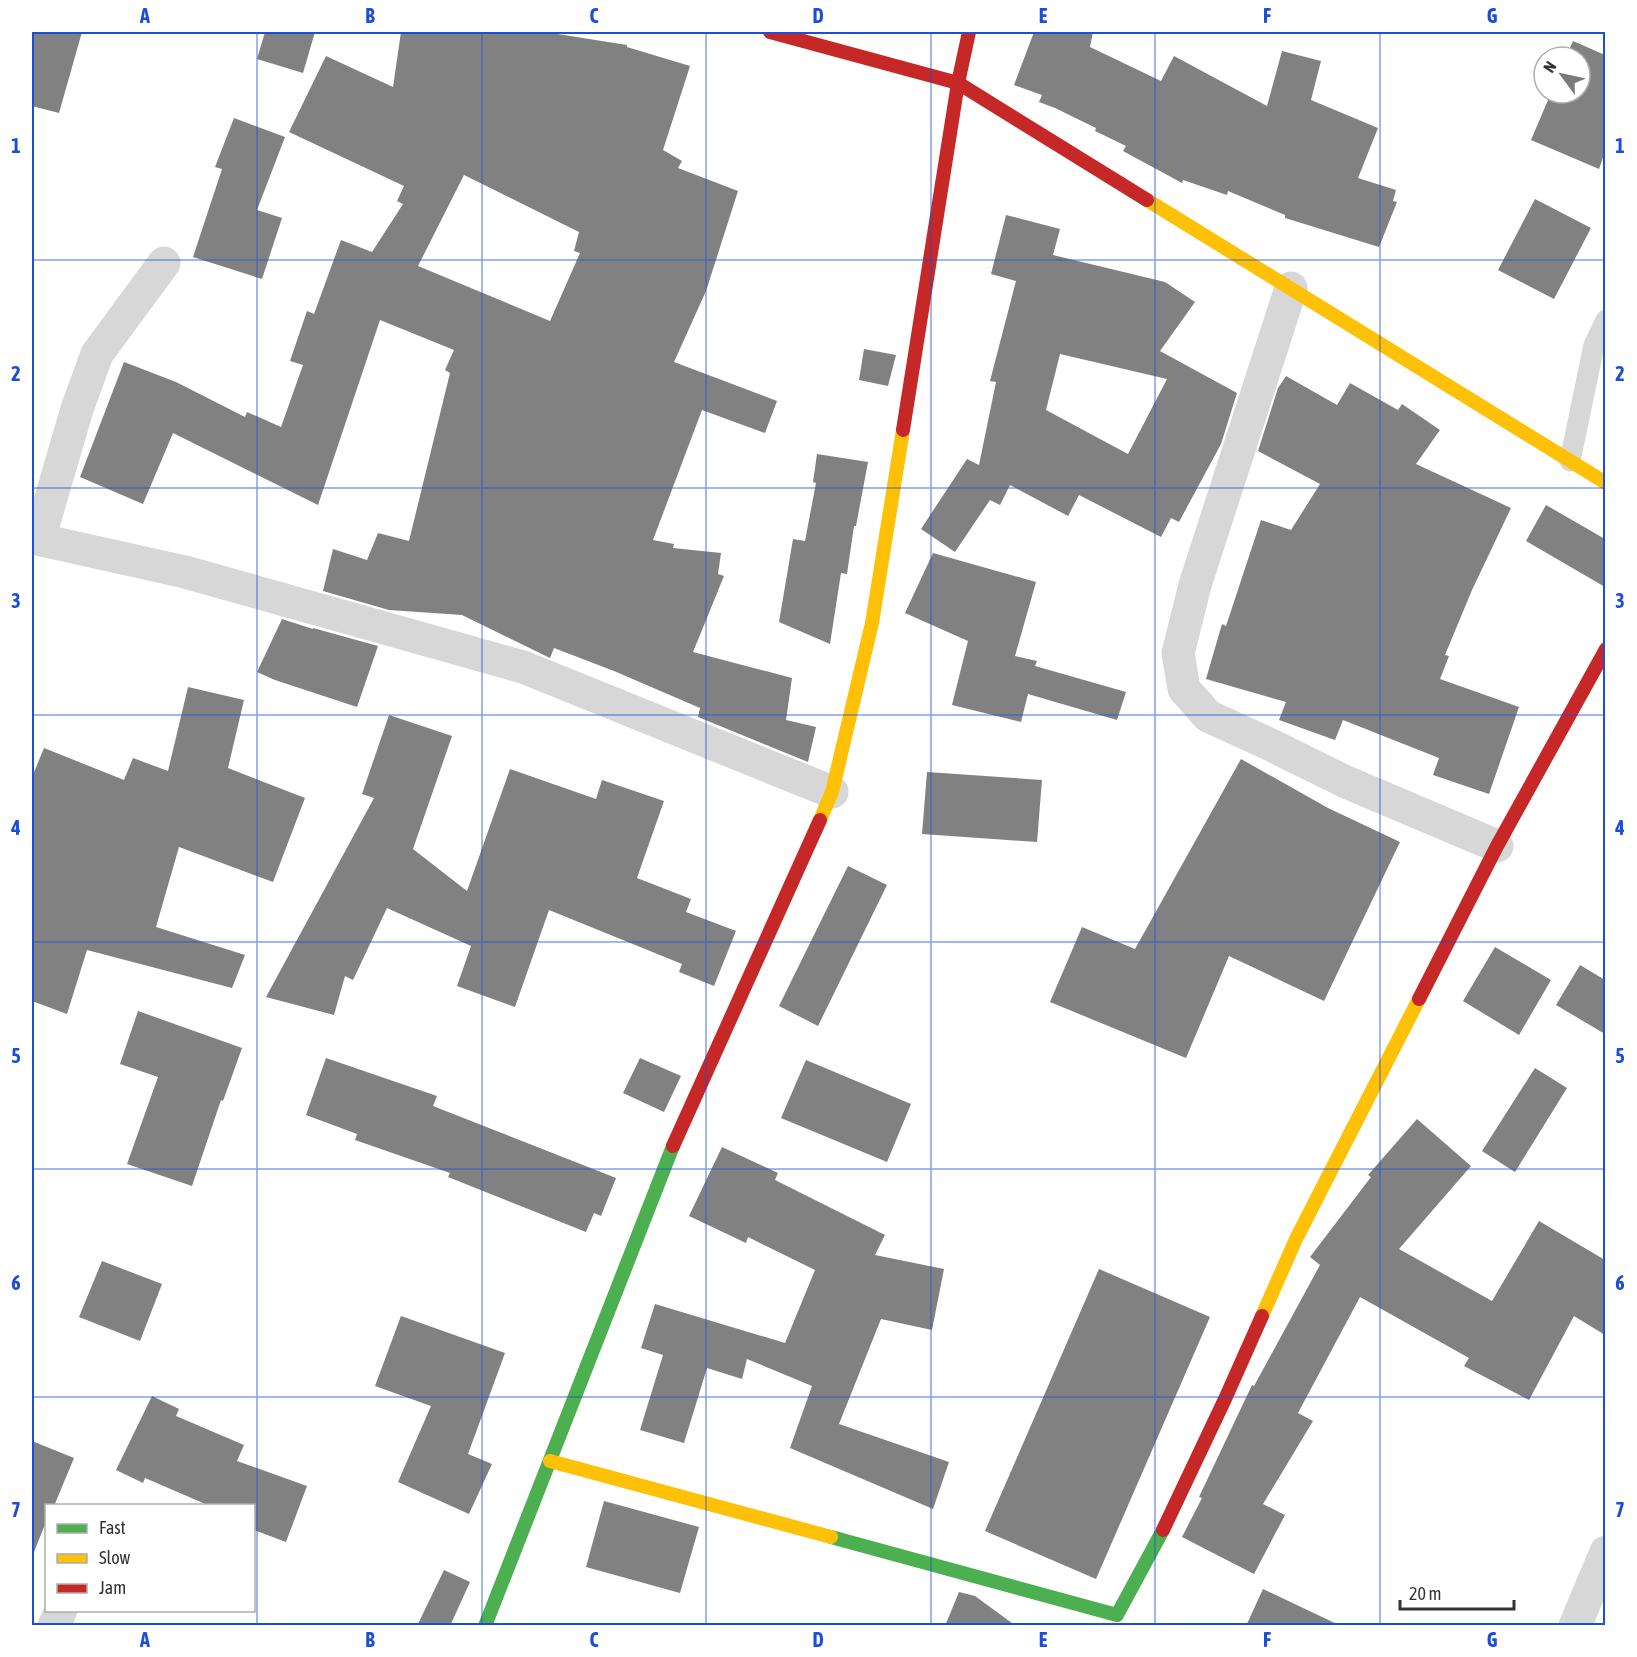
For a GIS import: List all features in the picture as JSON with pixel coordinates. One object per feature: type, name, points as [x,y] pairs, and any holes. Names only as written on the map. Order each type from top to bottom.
[{"type":"street","points":[[770,32],[958,83],[1605,483]]},
{"type":"street","points":[[485,1626],[679,1130],[768,938],[831,792],[872,623],[958,83],[969,32]]},
{"type":"street","points":[[164,263],[97,354],[35,539],[185,572],[523,667],[831,792]]},
{"type":"street","points":[[1291,288],[1195,585],[1178,653],[1184,689],[1208,716],[1347,782],[1497,846]]},
{"type":"street","points":[[550,1461],[1124,1620],[1296,1239],[1497,846],[1605,649]]},
{"type":"street","points":[[1575,1626],[1605,1552]]},
{"type":"street","points":[[54,1626],[61,1612]]},
{"type":"lane","points":[[1570,461],[1593,345],[1605,320]]},
{"type":"building","points":[[32,32],[82,32],[59,113],[32,106]]},
{"type":"building","points":[[265,32],[315,32],[303,73],[257,59]]},
{"type":"building","points":[[401,32],[545,32],[627,45],[627,47],[690,66],[663,150],[682,161],[678,168],[738,191],[706,291],[674,362],[777,401],[765,433],[702,410],[653,540],[674,544],[673,548],[721,553],[718,574],[724,576],[693,652],[792,678],[786,720],[816,727],[808,762],[698,717],[700,708],[614,671],[554,648],[550,658],[462,615],[389,610],[323,591],[333,549],[367,560],[378,533],[409,541],[450,373],[445,370],[454,350],[380,320],[318,505],[173,433],[143,504],[80,477],[124,362],[176,382],[245,417],[247,412],[281,427],[303,365],[290,361],[307,311],[314,314],[341,240],[372,252],[403,204],[397,201],[404,186],[289,132],[326,56],[393,87]],"holes":[[[464,175],[579,232],[574,251],[580,253],[550,321],[418,266]]]},
{"type":"building","points":[[1034,32],[1093,32],[1090,47],[1161,81],[1174,56],[1267,106],[1282,51],[1321,61],[1311,100],[1378,128],[1358,178],[1396,190],[1393,201],[1397,202],[1379,247],[1285,218],[1285,215],[1228,191],[1227,195],[1183,180],[1182,183],[1123,151],[1126,146],[1095,131],[1096,128],[1039,102],[1042,95],[1014,85]]},
{"type":"building","points":[[1592,49],[1605,55],[1605,152],[1599,169],[1531,140],[1546,105],[1592,105]]},
{"type":"building","points":[[234,118],[285,137],[257,210],[282,218],[262,279],[193,257],[222,169],[215,167]]},
{"type":"building","points":[[1535,199],[1591,228],[1554,299],[1498,270]]},
{"type":"building","points":[[1006,215],[1060,229],[1053,255],[1165,282],[1195,302],[1160,351],[1237,393],[1221,444],[1179,522],[1171,518],[1161,537],[1079,495],[1068,516],[1010,485],[1000,505],[990,500],[955,552],[921,529],[967,459],[979,465],[996,382],[990,381],[1016,281],[991,274]],"holes":[[[1060,354],[1167,379],[1128,454],[1046,410]]]},
{"type":"building","points":[[864,349],[896,355],[888,386],[859,380]]},
{"type":"building","points":[[1286,376],[1337,405],[1350,383],[1398,410],[1402,404],[1440,430],[1416,464],[1511,508],[1472,590],[1445,655],[1449,656],[1440,679],[1519,707],[1489,794],[1433,775],[1439,758],[1343,720],[1335,740],[1279,720],[1286,702],[1206,679],[1222,624],[1226,626],[1261,520],[1291,530],[1320,484],[1258,451],[1278,388]]},
{"type":"building","points":[[817,454],[868,462],[856,526],[854,526],[847,574],[841,573],[830,644],[779,622],[793,539],[805,541],[816,483],[813,482]]},
{"type":"building","points":[[1546,505],[1605,539],[1605,587],[1526,541]]},
{"type":"building","points":[[933,553],[1036,582],[1015,656],[1037,661],[1035,666],[1126,692],[1117,720],[1028,694],[1021,722],[952,705],[968,641],[905,613]]},
{"type":"building","points":[[282,619],[378,646],[357,707],[257,672]]},
{"type":"building","points":[[188,687],[244,700],[228,768],[305,798],[273,882],[179,847],[156,927],[245,955],[232,988],[87,950],[67,1014],[32,1001],[32,777],[44,748],[124,780],[133,758],[168,771]]},
{"type":"building","points":[[389,715],[452,736],[413,849],[467,891],[510,769],[596,799],[602,780],[664,801],[637,878],[691,899],[686,912],[736,931],[714,986],[679,972],[682,964],[549,910],[515,1007],[457,986],[471,946],[387,908],[353,980],[345,976],[334,1015],[266,997],[374,798],[362,794]]},
{"type":"building","points":[[1241,759],[1328,808],[1400,842],[1324,1001],[1229,956],[1186,1058],[1050,1002],[1082,927],[1135,949]]},
{"type":"building","points":[[927,772],[1042,780],[1037,842],[922,834]]},
{"type":"building","points":[[848,866],[887,885],[818,1026],[779,1006]]},
{"type":"building","points":[[1495,947],[1551,980],[1519,1035],[1463,1001]]},
{"type":"building","points":[[1580,965],[1605,980],[1605,1034],[1556,1005]]},
{"type":"building","points":[[138,1011],[242,1048],[223,1101],[221,1100],[192,1186],[127,1164],[158,1077],[120,1064]]},
{"type":"building","points":[[326,1058],[437,1096],[433,1106],[616,1178],[601,1216],[594,1213],[586,1232],[448,1177],[450,1173],[355,1140],[357,1134],[306,1115]]},
{"type":"building","points":[[640,1058],[681,1076],[664,1112],[623,1093]]},
{"type":"building","points":[[806,1060],[911,1104],[887,1162],[781,1118]]},
{"type":"building","points":[[1535,1068],[1567,1088],[1515,1172],[1482,1151]]},
{"type":"building","points":[[1417,1119],[1471,1166],[1399,1249],[1492,1301],[1539,1221],[1605,1260],[1605,1335],[1574,1316],[1529,1400],[1464,1366],[1469,1358],[1360,1297],[1298,1413],[1313,1421],[1263,1504],[1285,1515],[1254,1574],[1182,1537],[1202,1498],[1199,1497],[1252,1385],[1254,1386],[1320,1265],[1310,1257],[1371,1177],[1368,1175]]},
{"type":"building","points":[[722,1147],[778,1173],[775,1180],[885,1235],[875,1255],[944,1269],[932,1330],[881,1319],[839,1424],[949,1462],[933,1509],[790,1448],[812,1386],[747,1359],[742,1379],[707,1368],[684,1443],[640,1430],[663,1355],[641,1348],[655,1304],[785,1343],[815,1270],[748,1237],[746,1243],[689,1216]]},
{"type":"building","points":[[102,1261],[162,1284],[140,1341],[79,1317]]},
{"type":"building","points":[[1099,1269],[1210,1317],[1096,1579],[985,1531]]},
{"type":"building","points":[[401,1316],[505,1353],[468,1454],[492,1464],[469,1514],[398,1482],[431,1406],[375,1386]]},
{"type":"building","points":[[152,1396],[179,1409],[176,1416],[244,1445],[237,1461],[307,1486],[286,1542],[255,1530],[255,1504],[205,1504],[145,1478],[143,1483],[116,1470]]},
{"type":"building","points":[[32,1441],[74,1458],[55,1504],[45,1504],[45,1524],[32,1557]]},
{"type":"building","points":[[604,1501],[699,1527],[680,1593],[586,1567]]},
{"type":"building","points":[[444,1570],[470,1582],[450,1626],[417,1626]]},
{"type":"building","points":[[1263,1589],[1341,1626],[1246,1626]]},
{"type":"building","points":[[959,1592],[975,1596],[1016,1626],[945,1626]]},
{"type":"traffic: fast","points":[[485,1626],[673,1146]]},
{"type":"traffic: fast","points":[[831,1537],[1117,1615],[1163,1530]]},
{"type":"traffic: slow","points":[[1147,200],[1606,483]]},
{"type":"traffic: slow","points":[[820,820],[832,792],[872,623],[903,430]]},
{"type":"traffic: slow","points":[[1262,1316],[1296,1239],[1419,999]]},
{"type":"traffic: slow","points":[[550,1461],[831,1537]]},
{"type":"traffic: jam","points":[[770,32],[958,83],[1147,200]]},
{"type":"traffic: jam","points":[[903,430],[958,83],[969,32]]},
{"type":"traffic: jam","points":[[1419,999],[1497,846],[1606,649]]},
{"type":"traffic: jam","points":[[673,1146],[820,820]]},
{"type":"traffic: jam","points":[[1163,1530],[1262,1316]]}]
